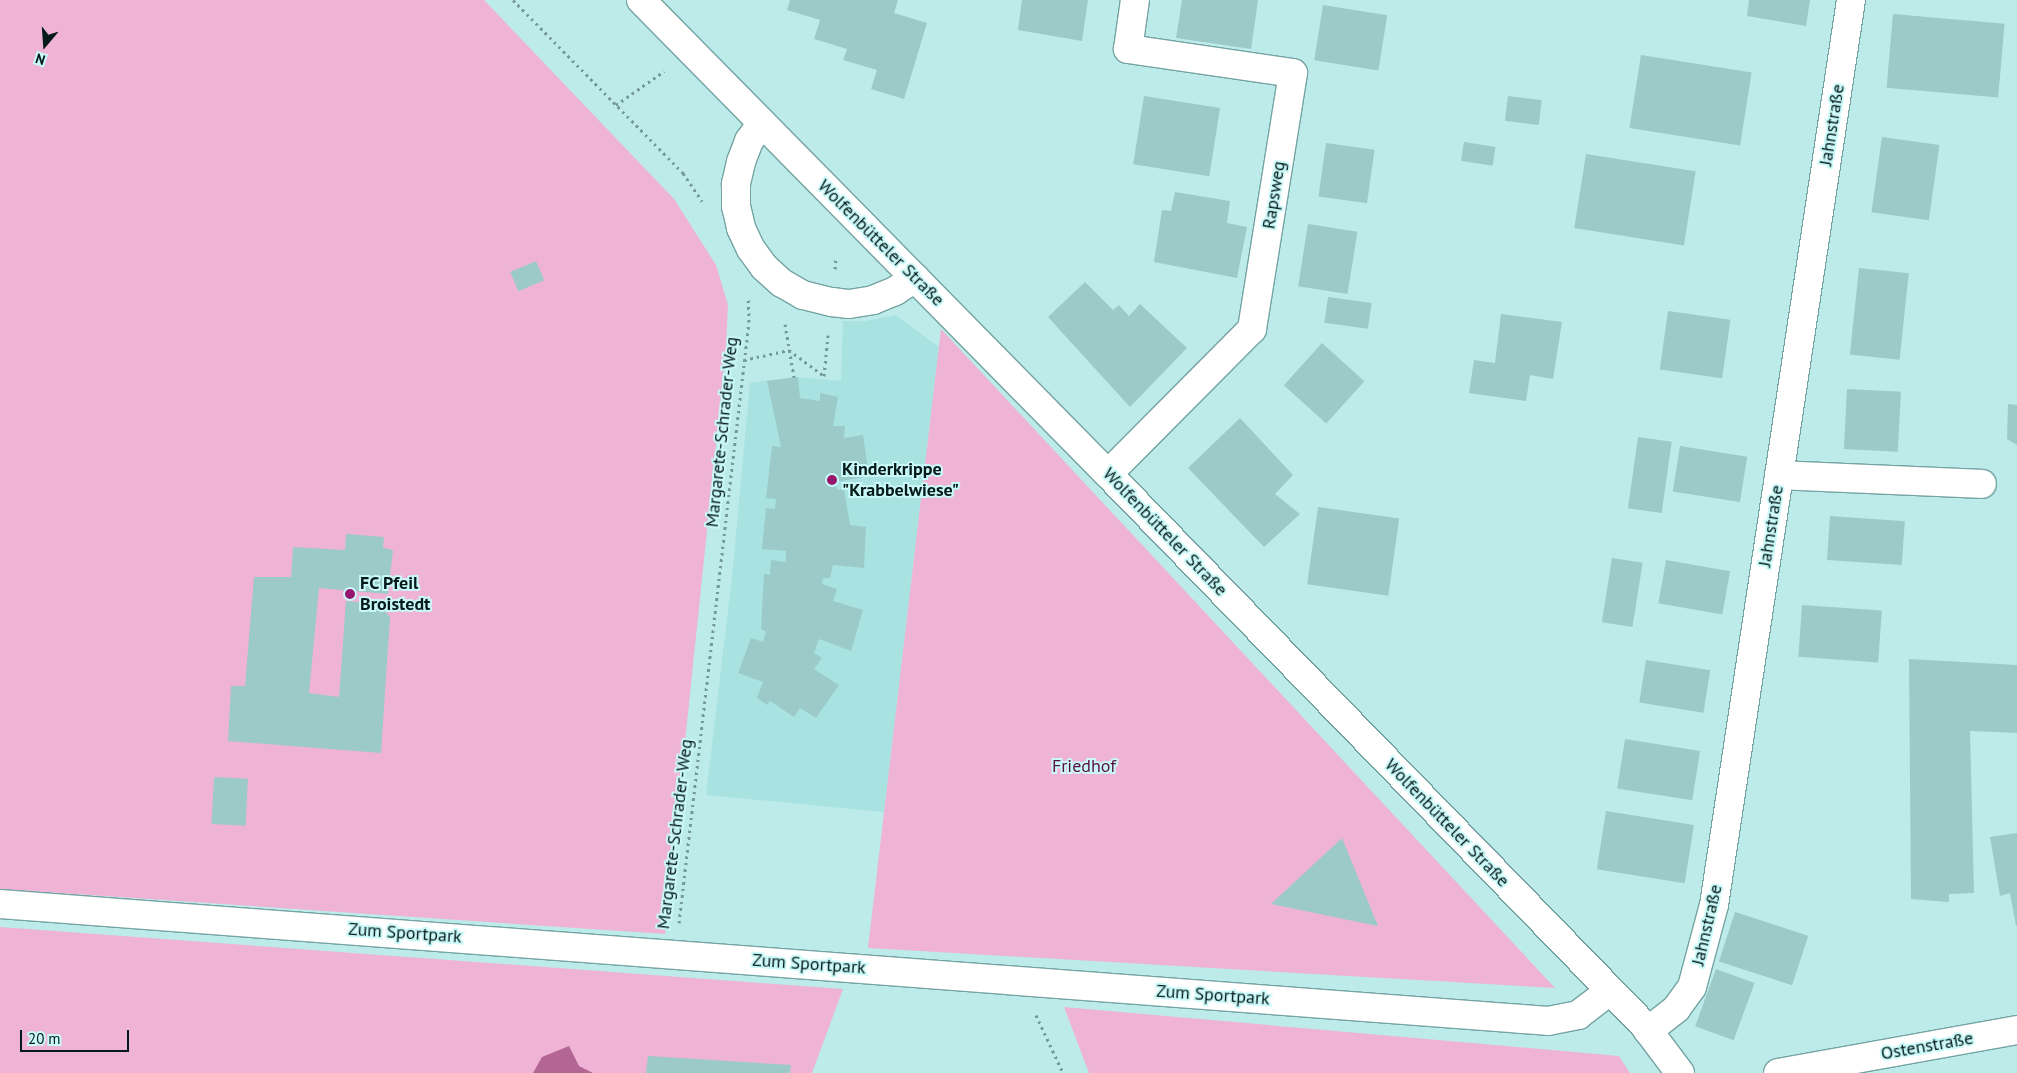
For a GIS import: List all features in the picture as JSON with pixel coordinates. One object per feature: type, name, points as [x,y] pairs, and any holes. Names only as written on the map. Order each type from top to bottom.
[{"type":"street","name":"Wolfenbütteler Straße","points":[[641,0],[1108,474],[1610,991],[1648,1031],[1680,1073]]},
{"type":"street","name":"Rapsweg","points":[[1108,474],[1252,329],[1293,73],[1128,49],[1135,0]]},
{"type":"street","name":"Jahnstraße","points":[[1648,1031],[1676,1009],[1692,987],[1714,905],[1851,0]]},
{"type":"street","points":[[762,123],[749,141],[741,162],[736,184],[736,206],[741,228],[751,249],[764,267],[777,279],[802,295],[825,302],[849,304],[873,300],[895,291],[915,278]]},
{"type":"street","points":[[1779,475],[1982,484]]},
{"type":"street","name":"Zum Sportpark","points":[[0,904],[673,953],[1548,1021],[1578,1015],[1610,991]]},
{"type":"street","name":"Ostenstraße","points":[[1778,1073],[2017,1030]]},
{"type":"path","points":[[513,0],[683,173],[707,209]]},
{"type":"path","points":[[616,105],[667,70]]},
{"type":"path","points":[[777,279],[794,377]]},
{"type":"path","name":"Margarete-Schrader-Weg","points":[[673,953],[682,902],[749,322],[748,296]]},
{"type":"path","points":[[744,360],[789,350],[824,376]]},
{"type":"path","points":[[1020,980],[1063,1073]]},
{"type":"shaded area","name":"Kinderkrippe \"Krabbelwiese\"","points":[[895,315],[939,347],[884,812],[706,795],[732,577],[750,383],[794,377],[841,381],[843,321],[866,321]]},
{"type":"shaded area","points":[[569,1046],[579,1066],[593,1073],[533,1073],[542,1057]]},
{"type":"green space","name":"FC Pfeil Broistedt","points":[[0,0],[484,0],[674,199],[716,265],[728,305],[726,348],[665,934],[0,889]]},
{"type":"green space","name":"Friedhof","points":[[941,329],[1555,988],[868,948]]},
{"type":"green space","points":[[0,927],[843,989],[812,1073],[0,1073]]},
{"type":"green space","points":[[1064,1007],[1619,1056],[1630,1073],[1089,1073]]},
{"type":"building","points":[[790,0],[898,0],[894,13],[927,23],[904,99],[871,89],[877,70],[843,60],[847,49],[814,39],[820,20],[787,10]]},
{"type":"building","points":[[1022,0],[1088,0],[1082,41],[1018,30]]},
{"type":"building","points":[[1182,0],[1258,0],[1251,49],[1176,38]]},
{"type":"building","points":[[1749,0],[1810,0],[1806,26],[1747,16]]},
{"type":"building","points":[[1323,5],[1387,15],[1378,70],[1314,60]]},
{"type":"building","points":[[1893,14],[2005,24],[1998,97],[1887,88]]},
{"type":"building","points":[[1641,55],[1752,73],[1740,146],[1629,128]]},
{"type":"building","points":[[1144,96],[1220,108],[1209,176],[1133,164]]},
{"type":"building","points":[[1508,96],[1542,100],[1539,125],[1505,121]]},
{"type":"building","points":[[1882,137],[1939,145],[1929,220],[1871,212]]},
{"type":"building","points":[[1464,142],[1496,147],[1493,166],[1461,161]]},
{"type":"building","points":[[1326,143],[1375,150],[1367,203],[1318,196]]},
{"type":"building","points":[[1586,154],[1696,171],[1684,245],[1574,228]]},
{"type":"building","points":[[1175,192],[1230,201],[1227,223],[1247,227],[1237,278],[1154,262],[1162,210],[1171,211]]},
{"type":"building","points":[[1308,224],[1357,232],[1348,294],[1298,286]]},
{"type":"building","points":[[536,261],[544,280],[518,291],[510,272]]},
{"type":"building","points":[[1859,268],[1909,273],[1900,360],[1850,355]]},
{"type":"building","points":[[1085,282],[1113,310],[1119,305],[1129,316],[1140,304],[1187,348],[1130,407],[1048,317]]},
{"type":"building","points":[[1328,297],[1372,303],[1368,329],[1324,323]]},
{"type":"building","points":[[1668,311],[1730,320],[1722,378],[1660,369]]},
{"type":"building","points":[[1501,314],[1562,322],[1553,379],[1530,375],[1526,401],[1469,393],[1474,360],[1495,363]]},
{"type":"building","points":[[1322,343],[1364,381],[1326,423],[1284,385]]},
{"type":"building","points":[[798,377],[800,398],[820,401],[820,393],[838,397],[833,426],[845,426],[844,438],[863,435],[869,476],[836,482],[837,490],[844,489],[850,525],[866,527],[864,568],[833,565],[830,578],[823,578],[822,584],[837,589],[833,601],[863,610],[851,651],[819,639],[814,653],[822,658],[814,669],[839,685],[816,718],[800,708],[794,717],[770,701],[767,705],[757,698],[763,682],[738,673],[751,638],[763,642],[766,632],[761,629],[764,574],[770,575],[771,560],[786,562],[786,551],[762,549],[766,508],[775,509],[776,499],[766,498],[772,446],[781,447],[767,381]]},
{"type":"building","points":[[1847,389],[1901,392],[1898,452],[1844,449]]},
{"type":"building","points":[[2008,404],[2017,405],[2017,445],[2007,439]]},
{"type":"building","points":[[1240,418],[1293,475],[1275,494],[1300,514],[1264,547],[1188,468]]},
{"type":"building","points":[[1638,437],[1672,442],[1662,513],[1628,508]]},
{"type":"building","points":[[1680,446],[1747,457],[1740,502],[1673,491]]},
{"type":"building","points":[[1318,507],[1399,518],[1388,596],[1307,584]]},
{"type":"building","points":[[1830,516],[1905,521],[1902,565],[1827,560]]},
{"type":"building","points":[[346,534],[384,537],[383,548],[393,550],[388,594],[319,588],[309,693],[339,697],[346,601],[379,604],[390,617],[381,753],[228,741],[231,686],[245,686],[254,577],[291,577],[293,547],[345,550]]},
{"type":"building","points":[[1612,558],[1643,563],[1632,627],[1602,622]]},
{"type":"building","points":[[1666,560],[1730,571],[1722,615],[1658,603]]},
{"type":"building","points":[[1802,605],[1882,611],[1878,662],[1798,657]]},
{"type":"building","points":[[1909,659],[2017,665],[2017,733],[1970,731],[1974,893],[1949,894],[1949,902],[1911,899]]},
{"type":"building","points":[[1646,660],[1710,670],[1703,713],[1639,702]]},
{"type":"building","points":[[1625,739],[1700,751],[1692,800],[1617,788]]},
{"type":"building","points":[[214,777],[248,779],[245,826],[212,824]]},
{"type":"building","points":[[1606,811],[1694,825],[1685,883],[1597,869]]},
{"type":"building","points":[[2017,833],[2016,926],[2010,893],[2000,896],[1990,837]]},
{"type":"building","points":[[1342,838],[1378,926],[1271,904]]},
{"type":"building","points":[[1735,912],[1808,936],[1792,985],[1719,961]]},
{"type":"building","points":[[1716,969],[1755,983],[1734,1040],[1695,1026]]},
{"type":"building","points":[[648,1056],[791,1065],[790,1073],[646,1073]]},
{"type":"place","name":"Kinderkrippe \"Krabbelwiese\"","points":[[832,480]]},
{"type":"place","name":"FC Pfeil Broistedt","points":[[350,594]]}]
